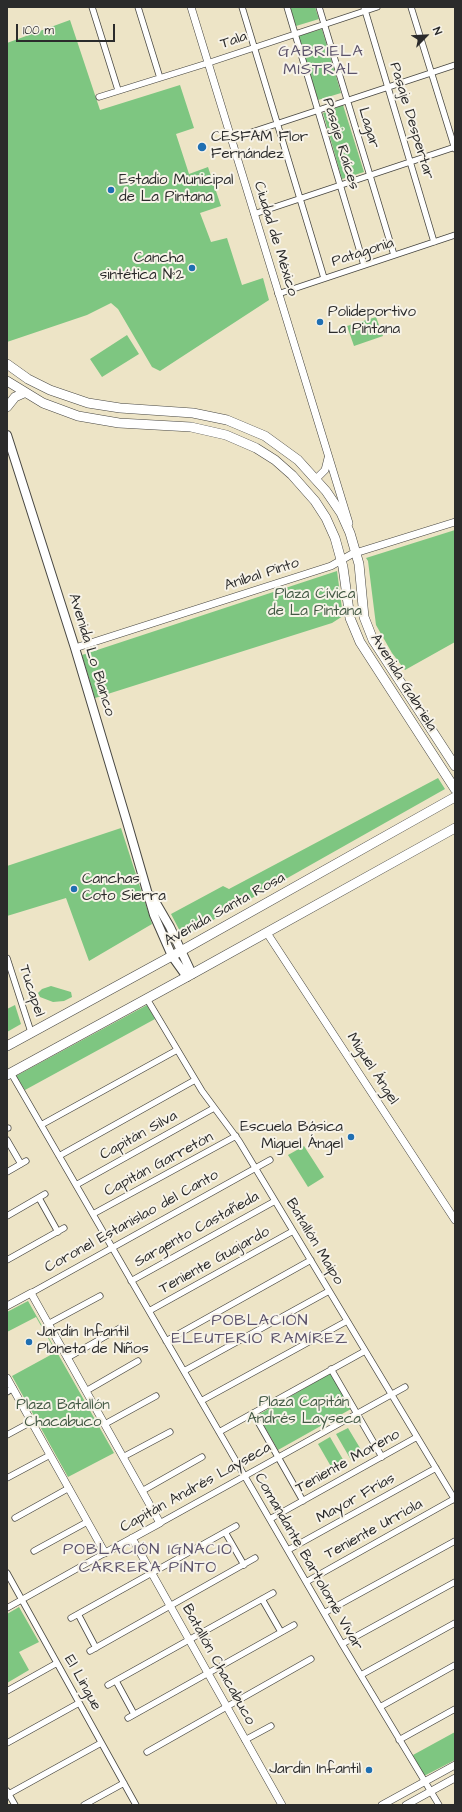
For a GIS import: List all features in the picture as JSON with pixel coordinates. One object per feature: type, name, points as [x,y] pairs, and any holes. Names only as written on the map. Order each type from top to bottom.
[{"type":"main road","name":"Avenida Gabriela","points":[[8,365],[39,385],[75,400],[110,407],[204,415],[240,424],[277,444],[298,460],[316,479],[335,504],[350,533],[357,553],[364,617],[371,635],[455,766]]},
{"type":"main road","name":"Avenida Gabriela","points":[[7,382],[24,393],[53,407],[78,416],[104,421],[204,430],[236,439],[256,448],[275,460],[292,475],[309,492],[328,523],[342,560],[349,612],[356,634],[455,790]]},
{"type":"main road","points":[[7,407],[15,397],[24,393]]},
{"type":"main road","points":[[151,425],[152,410]]},
{"type":"main road","name":"Avenida Lo Blanco","points":[[7,434],[75,648],[158,927],[172,956],[190,976]]},
{"type":"main road","points":[[309,492],[316,479]]},
{"type":"main road","name":"Avenida Santa Rosa","points":[[7,1046],[181,951],[455,797]]},
{"type":"main road","points":[[9,1074],[190,976],[455,828]]},
{"type":"main road","name":"Avenida Lo Blanco","points":[[146,885],[167,922],[181,951],[190,976]]},
{"type":"main road","points":[[158,927],[167,922]]},
{"type":"street","points":[[92,7],[118,90]]},
{"type":"street","points":[[138,7],[160,78]]},
{"type":"street","name":"Ciudad de México","points":[[191,7],[327,456],[334,471],[350,533]]},
{"type":"street","points":[[242,7],[324,278]]},
{"type":"street","name":"Pasaje Raíces","points":[[287,7],[364,265]]},
{"type":"street","name":"Lagar","points":[[319,7],[394,255]]},
{"type":"street","name":"Tala","points":[[99,97],[208,63],[364,9],[377,7]]},
{"type":"street","points":[[254,214],[455,148],[411,7]]},
{"type":"street","name":"Pasaje Despertar","points":[[364,9],[434,242]]},
{"type":"street","points":[[231,139],[455,65]]},
{"type":"street","name":"Patagonia","points":[[278,294],[455,235]]},
{"type":"street","points":[[316,479],[325,470],[328,463],[327,456]]},
{"type":"street","name":"Aníbal Pinto","points":[[75,648],[331,566],[357,553],[455,522]]},
{"type":"street","name":"Miguel Ángel","points":[[267,933],[455,1220]]},
{"type":"street","name":"Tucapel","points":[[7,958],[31,1032]]},
{"type":"street","name":"Batallón Maipo","points":[[147,999],[195,1080],[214,1108],[236,1136],[364,1351],[455,1499]]},
{"type":"street","points":[[41,1125],[177,1050]]},
{"type":"street","name":"Comandante Bartolomé Vivar","points":[[9,1074],[41,1125],[93,1214],[342,1644],[424,1782],[432,1791],[439,1805]]},
{"type":"street","points":[[59,1156],[195,1080]]},
{"type":"street","name":"Capitán Silva","points":[[76,1185],[214,1108]]},
{"type":"street","name":"Capitán Garretón","points":[[93,1214],[236,1136]]},
{"type":"street","points":[[7,1140],[24,1163],[7,1172]]},
{"type":"street","name":"Coronel Estanislao del Canto","points":[[7,1306],[270,1160]]},
{"type":"street","points":[[7,1216],[46,1194]]},
{"type":"street","points":[[39,1198],[58,1232]]},
{"type":"street","name":"Sargento Castañeda","points":[[131,1280],[275,1201]]},
{"type":"street","points":[[7,1260],[64,1228]]},
{"type":"street","name":"Teniente Guajardo","points":[[149,1311],[293,1231]]},
{"type":"street","points":[[166,1341],[311,1260]]},
{"type":"street","points":[[184,1371],[329,1291]]},
{"type":"street","points":[[31,1293],[160,1523]]},
{"type":"street","points":[[48,1324],[100,1296]]},
{"type":"street","points":[[201,1401],[347,1321]]},
{"type":"street","points":[[67,1358],[120,1328]]},
{"type":"street","points":[[219,1432],[364,1351]]},
{"type":"street","points":[[86,1391],[138,1362]]},
{"type":"street","points":[[331,1369],[382,1457]]},
{"type":"street","points":[[7,1378],[10,1390],[31,1422],[105,1554]]},
{"type":"street","name":"Capitán Andrés Layseca","points":[[7,1608],[404,1386]]},
{"type":"street","points":[[105,1424],[156,1396]]},
{"type":"street","points":[[253,1413],[303,1501]]},
{"type":"street","points":[[7,1435],[31,1422]]},
{"type":"street","points":[[123,1457],[170,1432]]},
{"type":"street","name":"Teniente Moreno","points":[[270,1519],[417,1437]]},
{"type":"street","points":[[7,1478],[50,1455]]},
{"type":"street","points":[[142,1491],[202,1457]]},
{"type":"street","name":"Mayor Frías","points":[[288,1550],[436,1468]]},
{"type":"street","points":[[15,1518],[69,1488]]},
{"type":"street","name":"Teniente Urriola","points":[[306,1582],[455,1499]]},
{"type":"street","points":[[34,1551],[87,1522]]},
{"type":"street","points":[[71,1618],[236,1526]]},
{"type":"street","points":[[225,1532],[244,1565]]},
{"type":"street","name":"Batallón Chacabuco","points":[[132,1538],[282,1805]]},
{"type":"street","points":[[324,1613],[455,1540]]},
{"type":"street","points":[[90,1651],[255,1558]]},
{"type":"street","name":"El Lingue","points":[[7,1573],[136,1805]]},
{"type":"street","points":[[342,1644],[455,1582]]},
{"type":"street","points":[[108,1685],[273,1593]]},
{"type":"street","points":[[262,1599],[281,1632]]},
{"type":"street","points":[[78,1614],[96,1648]]},
{"type":"street","points":[[361,1675],[455,1623]]},
{"type":"street","points":[[128,1718],[294,1625]]},
{"type":"street","points":[[147,1752],[311,1659]]},
{"type":"street","points":[[7,1691],[57,1663]]},
{"type":"street","points":[[380,1707],[455,1665]]},
{"type":"street","points":[[116,1681],[134,1714]]},
{"type":"street","points":[[7,1743],[79,1703]]},
{"type":"street","points":[[399,1740],[455,1709]]},
{"type":"street","points":[[246,1740],[271,1726]]},
{"type":"street","points":[[15,1805],[8,1794],[101,1743]]},
{"type":"street","points":[[382,1805],[455,1765]]},
{"type":"street","points":[[406,1805],[455,1778]]},
{"type":"street","points":[[84,1805],[124,1783]]},
{"type":"green space","points":[[290,7],[315,7],[319,19],[296,26]]},
{"type":"green space","name":"Estadio Municipal de La Pintana","points":[[70,20],[100,110],[180,85],[194,128],[176,134],[189,174],[208,167],[221,206],[200,213],[211,242],[227,238],[242,285],[263,278],[269,300],[160,371],[152,367],[118,309],[111,303],[87,315],[7,342],[7,43]]},
{"type":"green space","points":[[322,29],[341,93],[318,100],[298,36]]},
{"type":"green space","points":[[343,105],[364,172],[342,179],[323,113]]},
{"type":"green space","points":[[376,317],[383,336],[354,346],[347,326]]},
{"type":"green space","points":[[127,335],[139,354],[102,377],[90,359]]},
{"type":"green space","name":"Plaza Cívica de La Pintana","points":[[455,530],[455,642],[405,670],[392,653],[376,625],[368,561],[366,558]]},
{"type":"green space","name":"Plaza Cívica de La Pintana","points":[[337,571],[343,616],[332,623],[95,698],[82,655]]},
{"type":"green space","points":[[438,778],[445,789],[183,937],[171,914],[223,886],[229,889]]},
{"type":"green space","name":"Canchas Coto Sierra","points":[[121,828],[152,924],[89,961],[66,898],[7,916],[7,866]]},
{"type":"green space","points":[[51,986],[71,992],[72,997],[64,1001],[53,1002],[40,997],[38,993],[42,989]]},
{"type":"green space","points":[[15,1005],[21,1024],[7,1032],[7,1009]]},
{"type":"green space","points":[[147,1005],[155,1019],[25,1090],[16,1076]]},
{"type":"green space","points":[[304,1146],[324,1177],[308,1187],[288,1155]]},
{"type":"green space","name":"Plaza Batallón Chacabuco","points":[[28,1301],[114,1453],[68,1477],[12,1376],[56,1352],[36,1317],[7,1332],[7,1312]]},
{"type":"green space","name":"Plaza Capitán Andrés Layseca","points":[[331,1373],[351,1409],[278,1450],[258,1415]]},
{"type":"green space","points":[[348,1428],[363,1453],[351,1460],[336,1434]]},
{"type":"green space","points":[[330,1437],[345,1463],[333,1470],[318,1444]]},
{"type":"green space","points":[[19,1607],[39,1642],[19,1652],[29,1670],[7,1683],[7,1614]]},
{"type":"green space","points":[[455,1732],[455,1760],[424,1776],[413,1755]]},
{"type":"place","name":"CESFAM Flor Fernández","points":[[202,147]]},
{"type":"place","name":"Estadio Municipal de La Pintana","points":[[111,190]]},
{"type":"place","name":"Cancha sintética N°2","points":[[192,268]]},
{"type":"place","name":"Polideportivo La Pintana","points":[[320,322]]},
{"type":"place","name":"Canchas Coto Sierra","points":[[74,889]]},
{"type":"place","name":"Escuela Básica Miguel Ángel","points":[[351,1137]]},
{"type":"place","name":"Jardín Infantil Planeta de Niños","points":[[29,1342]]},
{"type":"place","name":"Jardin Infantil","points":[[369,1770]]},
{"type":"district","name":"GABRIELA MISTRAL","points":[[321,62]]},
{"type":"district","name":"POBLACIÓN ELEUTERIO RAMÍREZ","points":[[260,1331]]},
{"type":"district","name":"POBLACIÓN IGNACIO CARRERA PINTO","points":[[148,1560]]}]
